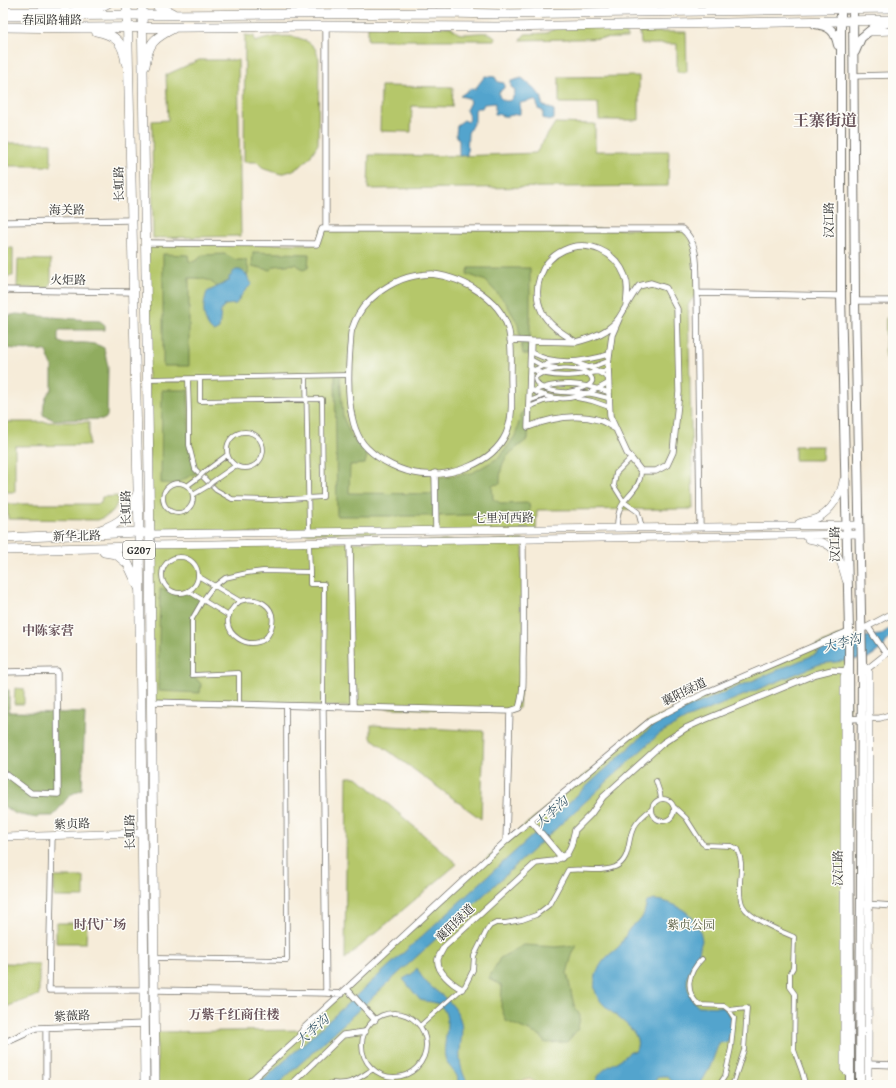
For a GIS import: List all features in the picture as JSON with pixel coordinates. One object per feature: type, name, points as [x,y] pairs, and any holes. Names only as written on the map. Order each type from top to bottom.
[{"type":"main road","points":[[83,16],[108,3]]},
{"type":"main road","name":"长虹路","points":[[127,3],[139,532],[145,1085]]},
{"type":"main road","name":"长虹路","points":[[142,3],[150,534],[155,1085]]},
{"type":"main road","points":[[155,3],[157,6],[175,15]]},
{"type":"main road","points":[[802,8],[819,3]]},
{"type":"main road","points":[[3,16],[142,14],[500,14],[625,7],[802,8],[841,5],[893,8]]},
{"type":"main road","name":"汉江路","points":[[841,5],[841,296],[849,630],[847,719],[850,1085]]},
{"type":"main road","name":"汉江路","points":[[853,5],[855,301],[859,534],[865,628],[864,904],[860,1085]]},
{"type":"main road","points":[[3,29],[326,26],[496,27],[852,20],[893,21]]},
{"type":"main road","points":[[798,21],[827,26],[836,36],[840,58]]},
{"type":"main road","points":[[853,57],[861,38],[873,28],[893,21]]},
{"type":"main road","points":[[143,85],[146,57],[150,46],[157,36],[175,27]]},
{"type":"main road","points":[[81,28],[105,33],[118,39],[125,56],[129,85]]},
{"type":"main road","points":[[89,534],[114,526],[128,513],[138,492]]},
{"type":"main road","name":"新华北路","points":[[3,538],[139,532],[150,534]]},
{"type":"main road","name":"新华北路","points":[[3,550],[139,547],[150,545]]},
{"type":"main road","points":[[89,548],[116,554],[128,564],[139,588]]},
{"type":"street","name":"春园路辅路","points":[[3,11],[68,11],[98,9]]},
{"type":"street","points":[[326,26],[326,229]]},
{"type":"street","name":"春园路辅路","points":[[3,29],[101,32]]},
{"type":"street","points":[[868,32],[893,31]]},
{"type":"street","points":[[853,76],[893,75]]},
{"type":"street","name":"海关路","points":[[3,222],[132,220]]},
{"type":"street","points":[[146,243],[317,244],[322,229],[682,229],[688,234],[694,244],[696,259],[700,527]]},
{"type":"street","points":[[576,342],[561,333],[552,325],[543,313],[538,299],[538,284],[543,270],[552,258],[564,250],[579,246],[594,247],[608,253],[619,264],[626,277],[628,291],[626,306]]},
{"type":"street","points":[[432,274],[446,276],[463,282],[480,292],[493,303],[503,316],[510,340],[511,415],[506,434],[496,448],[481,460],[467,467],[447,473],[420,474],[404,470],[378,457],[366,448],[357,433],[351,417],[349,375],[352,329],[366,303],[377,294],[392,284],[412,276],[432,274]]},
{"type":"street","points":[[617,528],[617,516],[624,502],[635,490],[641,479],[641,471],[627,453],[610,416],[608,395],[608,361],[612,335],[626,306],[639,286],[651,284],[666,288],[677,309],[679,392],[673,452],[667,465],[656,471],[641,471]]},
{"type":"street","name":"火炬路","points":[[3,290],[134,292]]},
{"type":"street","points":[[697,293],[841,296]]},
{"type":"street","points":[[855,301],[893,301]]},
{"type":"street","points":[[510,340],[576,342],[594,337],[608,329],[619,319]]},
{"type":"street","points":[[531,341],[528,426],[562,417],[580,417],[600,420],[616,429]]},
{"type":"street","points":[[530,352],[548,359],[564,361],[594,359],[610,354]]},
{"type":"street","points":[[530,359],[543,366],[565,369]]},
{"type":"street","points":[[531,370],[549,363],[564,361]]},
{"type":"street","points":[[571,361],[588,367],[608,380]]},
{"type":"street","points":[[608,361],[588,367],[542,372],[535,378],[536,382],[541,388],[561,392],[608,395]]},
{"type":"street","points":[[568,392],[588,386],[592,382],[591,375],[572,369]]},
{"type":"street","points":[[531,370],[573,376],[608,370]]},
{"type":"street","points":[[148,379],[349,375]]},
{"type":"street","points":[[306,376],[309,532]]},
{"type":"street","points":[[188,378],[189,445],[195,469],[216,490],[232,499],[272,500],[323,497],[322,399],[200,400],[200,378]]},
{"type":"street","points":[[572,398],[598,389],[608,380]]},
{"type":"street","points":[[530,391],[564,383],[588,386],[598,389],[608,395]]},
{"type":"street","points":[[530,391],[565,398]]},
{"type":"street","points":[[529,401],[561,392]]},
{"type":"street","points":[[529,407],[544,401],[572,398],[592,401],[609,407]]},
{"type":"street","points":[[241,433],[250,433],[261,442],[263,451],[261,460],[258,464],[249,468],[244,469],[235,466],[227,455],[230,441],[232,437],[241,433]]},
{"type":"street","points":[[187,486],[227,455]]},
{"type":"street","points":[[631,458],[616,473],[614,486],[624,502],[638,512],[642,527]]},
{"type":"street","points":[[193,496],[235,466]]},
{"type":"street","points":[[791,526],[818,517],[831,507],[841,492],[845,469]]},
{"type":"street","points":[[435,473],[436,530]]},
{"type":"street","points":[[174,484],[187,486],[193,496],[190,508],[183,512],[174,513],[167,508],[164,500],[167,488],[174,484]]},
{"type":"street","name":"七里河西路","points":[[150,534],[859,524]]},
{"type":"street","name":"七里河西路","points":[[150,545],[859,534]]},
{"type":"street","points":[[790,536],[822,541],[835,551],[841,562],[848,588]]},
{"type":"street","points":[[152,702],[510,711],[519,708],[522,690],[524,632],[523,540]]},
{"type":"street","points":[[350,542],[353,706]]},
{"type":"street","points":[[309,543],[310,584],[324,584],[323,706],[326,992]]},
{"type":"street","points":[[176,558],[184,558],[193,563],[197,568],[198,576],[195,585],[188,591],[180,593],[174,592],[165,586],[162,572],[166,564],[176,558]]},
{"type":"street","points":[[239,704],[239,673],[192,675],[192,619],[202,600],[225,578],[263,571],[310,572]]},
{"type":"street","points":[[198,576],[240,601]]},
{"type":"street","points":[[188,591],[229,616]]},
{"type":"street","points":[[254,599],[265,604],[272,615],[273,622],[270,632],[262,640],[256,643],[244,642],[233,634],[228,624],[229,616],[235,605],[240,601],[254,599]]},
{"type":"street","points":[[885,652],[873,633],[865,628],[893,613]]},
{"type":"street","name":"襄阳绿道","points":[[342,994],[506,841],[532,822],[650,721],[705,693],[849,630]]},
{"type":"street","points":[[864,667],[885,652],[893,649]]},
{"type":"street","points":[[532,822],[562,858],[567,854],[571,846],[575,830],[591,814],[603,797],[663,743],[686,728],[816,674],[848,668]]},
{"type":"street","points":[[3,672],[57,671],[58,794],[31,793],[3,772]]},
{"type":"street","points":[[154,958],[287,960],[286,705]]},
{"type":"street","points":[[506,841],[510,711]]},
{"type":"street","points":[[847,719],[880,718],[893,714]]},
{"type":"street","points":[[656,782],[661,799]]},
{"type":"street","points":[[420,1026],[462,989],[473,970],[474,956],[486,930],[490,926],[496,923],[516,921],[536,915],[549,905],[568,870],[596,870],[615,867],[624,860],[630,846],[632,830],[642,816],[652,809],[655,802],[661,799],[668,800],[686,818],[702,843],[705,845],[731,846],[737,849],[742,858],[739,891],[744,907],[752,915],[766,924],[794,937],[793,968],[790,973],[790,987],[795,994],[794,1050],[802,1072],[805,1083],[804,1085]]},
{"type":"street","points":[[652,809],[656,818],[666,820],[672,816],[674,809],[673,806]]},
{"type":"street","name":"紫贞路","points":[[3,838],[142,833]]},
{"type":"street","points":[[52,836],[49,990],[144,990]]},
{"type":"street","name":"襄阳绿道","points":[[462,989],[455,985],[442,972],[438,964],[438,958],[444,947],[536,863],[554,861],[562,858]]},
{"type":"street","points":[[868,1085],[864,904],[893,906]]},
{"type":"street","points":[[702,959],[692,972],[689,981],[690,992],[699,1005],[722,1006],[729,1010],[734,1018],[731,1048],[725,1076],[719,1085]]},
{"type":"street","points":[[154,990],[326,992],[342,994]]},
{"type":"street","points":[[348,990],[375,1020]]},
{"type":"street","points":[[246,1085],[298,1038],[304,1028],[342,994]]},
{"type":"street","points":[[729,1010],[747,1008],[744,1050],[734,1081],[731,1085]]},
{"type":"street","points":[[392,1013],[403,1014],[413,1018],[420,1026],[425,1035],[427,1046],[425,1056],[420,1065],[412,1072],[402,1076],[392,1077],[373,1069],[366,1060],[363,1050],[365,1032],[375,1020],[382,1015],[392,1013]]},
{"type":"street","name":"紫薇路","points":[[3,1043],[36,1028],[144,1024]]},
{"type":"street","points":[[46,1028],[46,1085]]},
{"type":"street","points":[[291,1085],[344,1035],[365,1032]]},
{"type":"street","points":[[868,1064],[893,1065]]},
{"type":"street","points":[[328,1085],[331,1083],[343,1084],[353,1082],[373,1069]]},
{"type":"green space","points":[[627,25],[627,38],[520,40],[525,34],[546,33],[560,26]]},
{"type":"green space","points":[[368,26],[450,27],[462,34],[490,34],[494,36],[496,40],[368,40]]},
{"type":"green space","points":[[640,32],[686,32],[687,72],[677,72],[677,44],[641,44]]},
{"type":"green space","points":[[245,35],[254,36],[255,42],[285,36],[301,39],[314,47],[319,58],[318,144],[310,157],[301,166],[281,174],[264,169],[257,162],[244,162]]},
{"type":"green space","points":[[199,60],[238,60],[241,236],[153,238],[152,121],[168,120],[166,75]]},
{"type":"green space","points":[[639,76],[639,120],[599,120],[598,103],[559,103],[559,77]]},
{"type":"green space","points":[[381,86],[453,87],[452,107],[412,106],[411,132],[380,131]]},
{"type":"green space","points":[[555,123],[595,124],[595,151],[669,151],[668,186],[368,189],[369,155],[459,156],[536,153]]},
{"type":"green space","points":[[51,143],[51,166],[9,166],[3,163],[3,144]]},
{"type":"green space","points":[[322,229],[682,229],[694,244],[697,293],[688,305],[693,509],[537,510],[536,532],[150,534],[146,243],[317,244]]},
{"type":"green space","points":[[4,248],[13,248],[13,276],[3,276]]},
{"type":"green space","points":[[253,252],[309,254],[308,268],[303,270],[296,264],[275,266],[270,270],[252,266]]},
{"type":"green space","points":[[163,254],[188,255],[189,261],[193,261],[203,255],[225,254],[236,260],[246,260],[249,271],[247,277],[245,273],[232,276],[229,281],[217,287],[208,280],[201,278],[189,278],[189,366],[163,366]]},
{"type":"green space","points":[[18,259],[51,260],[51,282],[49,288],[17,288]]},
{"type":"green space","points":[[469,268],[530,268],[530,354],[523,354],[518,324],[506,303],[486,281],[467,274]]},
{"type":"green space","points":[[16,314],[100,321],[105,325],[105,330],[60,330],[58,332],[58,341],[61,343],[94,344],[104,348],[108,367],[107,416],[105,419],[54,420],[43,415],[47,395],[52,389],[52,366],[46,351],[3,348],[3,317]]},
{"type":"green space","points":[[886,318],[893,319],[893,358],[885,358]]},
{"type":"green space","points":[[335,375],[340,375],[343,417],[352,438],[367,455],[365,464],[350,465],[349,493],[435,494],[435,479],[472,473],[500,457],[515,436],[522,412],[529,412],[528,439],[506,457],[500,475],[500,484],[492,485],[493,499],[502,504],[529,503],[530,513],[436,516],[337,516]]},
{"type":"green space","points":[[162,390],[188,390],[189,445],[198,472],[174,484],[161,483]]},
{"type":"green space","points":[[3,422],[89,422],[89,445],[15,446],[15,492],[3,492]]},
{"type":"green space","points":[[795,446],[823,446],[822,460],[795,460]]},
{"type":"green space","points":[[118,496],[115,508],[110,514],[98,520],[8,519],[7,504],[99,504],[101,503],[102,497]]},
{"type":"green space","points":[[523,540],[524,632],[519,708],[510,711],[152,702],[150,545]]},
{"type":"green space","points":[[160,589],[177,592],[188,591],[203,600],[192,619],[192,674],[201,684],[200,693],[158,691]]},
{"type":"green space","name":"紫贞公园","points":[[849,631],[850,1085],[157,1085],[157,1032],[303,1030],[506,841],[650,721]]},
{"type":"green space","points":[[15,688],[24,689],[24,704],[14,704]]},
{"type":"green space","points":[[3,690],[9,690],[9,712],[85,713],[82,789],[70,795],[53,816],[39,816],[37,818],[16,814],[3,806]]},
{"type":"green space","points":[[371,725],[484,731],[481,819],[371,738]]},
{"type":"green space","points":[[347,777],[357,777],[457,864],[345,959]]},
{"type":"green space","points":[[54,877],[84,877],[84,897],[54,897]]},
{"type":"green space","points":[[56,923],[87,923],[86,943],[56,943]]},
{"type":"green space","points":[[524,945],[556,947],[577,945],[572,955],[567,973],[574,1005],[580,1016],[578,1029],[567,1042],[545,1043],[541,1036],[506,1021],[501,1007],[502,986],[489,978],[500,958]]},
{"type":"green space","points":[[3,963],[39,964],[39,995],[3,1008]]},
{"type":"sand","points":[[530,1079],[540,1085],[512,1085],[515,1082]]},
{"type":"water","points":[[485,76],[495,77],[498,82],[504,83],[504,88],[499,92],[499,96],[507,101],[513,97],[515,90],[511,87],[511,81],[522,78],[535,89],[542,98],[542,105],[554,110],[554,119],[548,121],[543,118],[543,111],[538,109],[537,103],[534,100],[520,103],[520,114],[506,116],[495,114],[495,103],[484,104],[482,108],[477,108],[475,110],[475,120],[468,133],[467,155],[459,156],[459,140],[456,135],[457,125],[464,120],[468,122],[470,119],[466,110],[470,102],[468,98],[460,96],[470,89],[475,89]]},
{"type":"water","points":[[236,270],[240,270],[245,273],[252,284],[243,293],[236,304],[225,305],[221,311],[219,329],[214,332],[207,324],[204,314],[204,303],[207,292],[229,281],[229,277]]},
{"type":"water","name":"大李沟","points":[[893,626],[893,636],[887,640],[883,648],[868,658],[820,664],[686,719],[659,734],[277,1085],[258,1085],[653,726],[683,710],[816,654],[828,644],[842,639],[880,635]]},
{"type":"water","points":[[655,900],[663,901],[679,907],[697,924],[702,941],[698,957],[688,974],[688,988],[696,1005],[723,1007],[732,1018],[728,1042],[719,1043],[710,1067],[700,1085],[675,1085],[668,1076],[661,1076],[657,1078],[653,1085],[596,1085],[598,1076],[601,1072],[624,1057],[630,1051],[635,1052],[638,1043],[630,1028],[599,999],[595,990],[597,973],[605,959],[621,944],[630,928],[641,919],[647,902]]},
{"type":"water","points":[[417,968],[426,982],[450,1002],[461,1020],[461,1064],[464,1077],[469,1085],[458,1085],[457,1076],[446,1060],[445,1051],[447,1021],[446,1014],[443,1009],[436,1003],[420,1000],[403,979],[412,974]]},
{"type":"district","name":"王寨街道","points":[[825,120]]},
{"type":"district","name":"中陈家营","points":[[48,630]]},
{"type":"district","name":"时代广场","points":[[100,924]]},
{"type":"district","name":"万紫千红商住楼","points":[[234,1014]]}]
